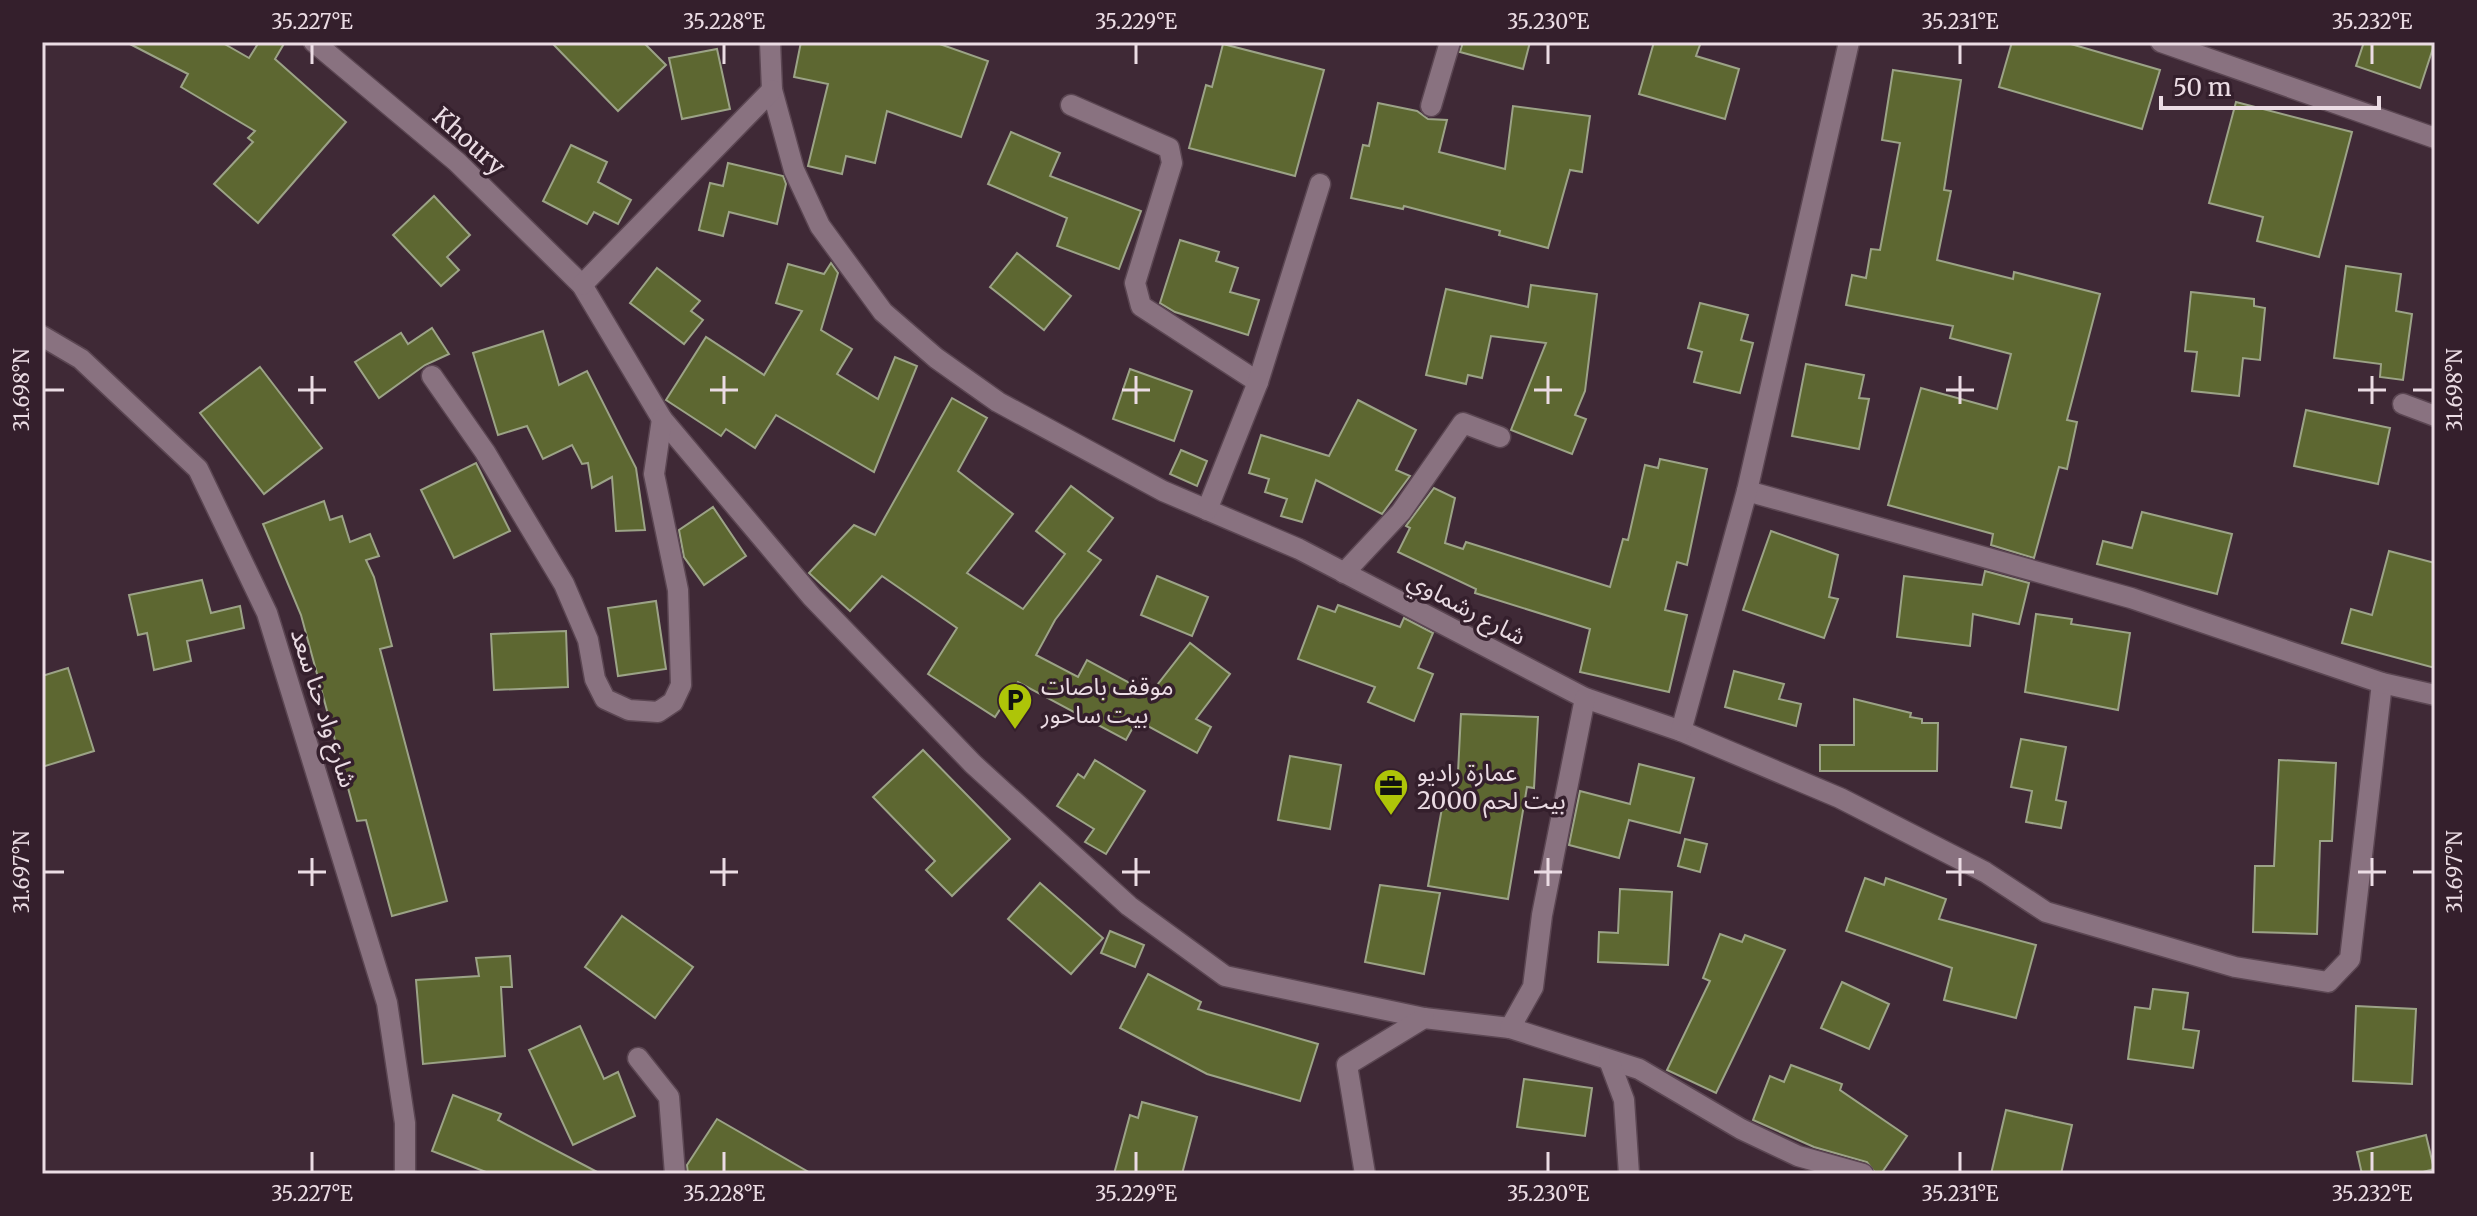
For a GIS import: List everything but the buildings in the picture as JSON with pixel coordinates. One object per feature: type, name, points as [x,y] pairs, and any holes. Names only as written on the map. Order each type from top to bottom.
[{"type":"street","name":"Khoury","points":[[314,42],[457,162],[582,285],[662,419],[823,609],[973,764],[1129,906],[1225,976],[1424,1018],[1510,1028],[1639,1069],[1741,1129],[1798,1156],[1863,1174]]},
{"type":"street","name":"شارع رشماوي","points":[[770,42],[772,90],[794,170],[820,226],[883,312],[936,358],[998,402],[1163,491],[1299,549],[1585,698],[1681,731],[1840,798],[1985,872],[2046,912],[2235,967],[2328,982],[2350,959],[2382,683]]},
{"type":"street","points":[[1431,106],[1450,42]]},
{"type":"street","points":[[1681,731],[1747,491],[1849,42]]},
{"type":"street","points":[[2161,42],[2435,138]]},
{"type":"street","points":[[582,285],[772,90]]},
{"type":"street","points":[[1071,105],[1169,148],[1172,163],[1135,283],[1141,306],[1258,382]]},
{"type":"street","points":[[1207,510],[1258,382],[1320,184]]},
{"type":"street","name":"شارع واد حنا سعد","points":[[42,336],[81,359],[198,469],[267,613],[387,1003],[405,1123],[405,1174]]},
{"type":"street","points":[[432,376],[485,452],[564,584],[588,640],[595,679],[605,699],[629,710],[658,712],[673,702],[681,685],[678,590],[654,474],[662,419]]},
{"type":"street","points":[[2403,404],[2435,416]]},
{"type":"street","points":[[1344,573],[1401,512],[1463,423],[1500,437]]},
{"type":"street","points":[[1747,491],[2131,598],[2382,683],[2435,695]]},
{"type":"street","points":[[1510,1028],[1533,987],[1542,915],[1585,698]]},
{"type":"street","points":[[1365,1174],[1347,1065],[1424,1018]]},
{"type":"street","points":[[638,1058],[669,1097],[675,1174]]},
{"type":"street","points":[[1609,1060],[1624,1100],[1629,1174]]},
{"type":"place","name":"موقف باصات بيت ساحور","points":[[1015,731]]},
{"type":"place","name":"عمارة راديو بيت لحم 2000","points":[[1391,817]]}]
